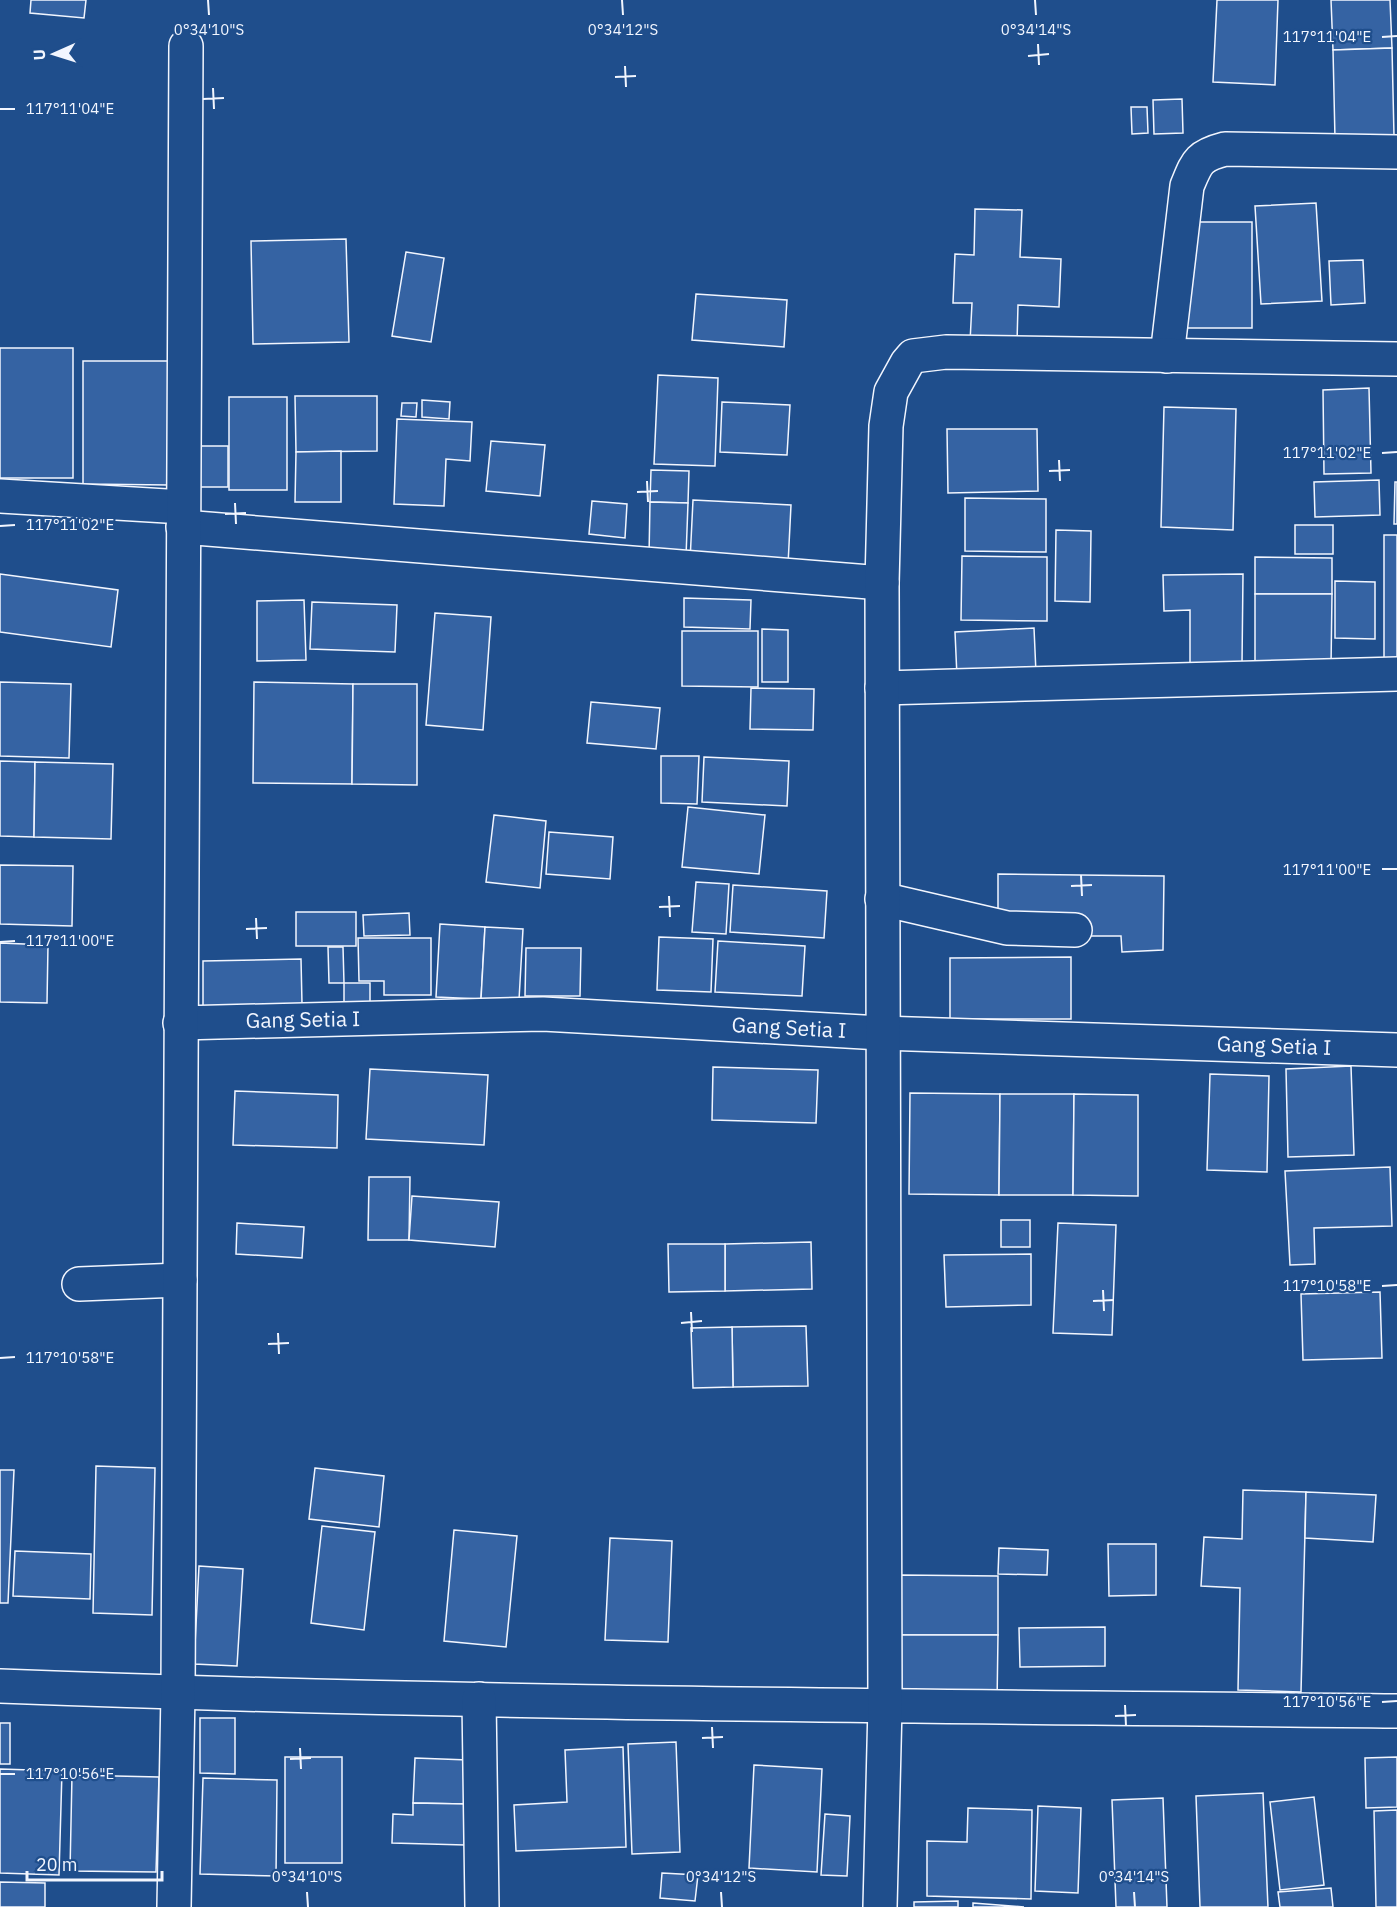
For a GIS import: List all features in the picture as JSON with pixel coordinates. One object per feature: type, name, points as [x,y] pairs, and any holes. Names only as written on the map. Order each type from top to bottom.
[{"type":"street","points":[[174,1907],[178,1693],[186,46]]},
{"type":"street","points":[[1167,356],[1187,186],[1197,162],[1207,154],[1225,149],[1397,152]]},
{"type":"street","points":[[880,1907],[885,1706],[881,1033],[882,583],[886,426],[891,392],[913,356],[946,352],[1397,359]]},
{"type":"street","points":[[0,496],[183,517],[882,583]]},
{"type":"street","points":[[882,688],[1397,674]]},
{"type":"street","points":[[882,899],[1007,928],[1075,930]]},
{"type":"street","name":"Gang Setia I","points":[[180,1023],[543,1014],[881,1033],[1397,1050]]},
{"type":"street","points":[[80,1284],[180,1280]]},
{"type":"street","points":[[0,1686],[178,1693],[479,1699],[1397,1711]]},
{"type":"street","points":[[479,1699],[482,1907]]},
{"type":"building","points":[[31,0],[86,0],[84,18],[30,13]]},
{"type":"building","points":[[1217,0],[1278,0],[1275,85],[1213,82]]},
{"type":"building","points":[[1331,0],[1390,0],[1392,48],[1333,50]]},
{"type":"building","points":[[1392,48],[1394,136],[1335,139],[1333,50]]},
{"type":"building","points":[[1182,99],[1183,133],[1154,134],[1153,100]]},
{"type":"building","points":[[1131,107],[1147,107],[1148,133],[1132,134]]},
{"type":"building","points":[[1316,203],[1322,301],[1261,304],[1255,206]]},
{"type":"building","points":[[975,209],[1022,210],[1020,257],[1061,259],[1059,307],[1018,305],[1017,343],[970,342],[972,303],[953,303],[955,254],[974,255]]},
{"type":"building","points":[[1185,222],[1252,222],[1252,328],[1185,328]]},
{"type":"building","points":[[346,239],[349,342],[253,344],[251,241]]},
{"type":"building","points":[[406,252],[444,258],[431,342],[392,336]]},
{"type":"building","points":[[1363,260],[1365,303],[1331,305],[1329,261]]},
{"type":"building","points":[[696,294],[787,300],[784,347],[692,340]]},
{"type":"building","points":[[0,348],[73,348],[73,478],[0,478]]},
{"type":"building","points":[[83,361],[170,361],[169,485],[83,484]]},
{"type":"building","points":[[658,375],[718,378],[715,466],[654,464]]},
{"type":"building","points":[[1369,388],[1371,473],[1324,474],[1323,390]]},
{"type":"building","points":[[295,396],[377,396],[377,451],[296,452]]},
{"type":"building","points":[[229,397],[287,397],[287,490],[229,490]]},
{"type":"building","points":[[422,400],[450,402],[449,419],[422,417]]},
{"type":"building","points":[[722,402],[790,405],[787,455],[720,452]]},
{"type":"building","points":[[402,403],[417,403],[416,417],[401,416]]},
{"type":"building","points":[[1164,407],[1236,409],[1233,530],[1161,527]]},
{"type":"building","points":[[397,419],[472,422],[470,461],[446,459],[444,506],[394,504]]},
{"type":"building","points":[[947,429],[1037,429],[1038,491],[948,493]]},
{"type":"building","points":[[491,441],[545,445],[540,496],[486,491]]},
{"type":"building","points":[[194,446],[228,446],[228,487],[194,487]]},
{"type":"building","points":[[341,451],[341,502],[295,502],[296,452]]},
{"type":"building","points":[[651,470],[689,471],[688,503],[650,502]]},
{"type":"building","points":[[1379,480],[1380,515],[1315,517],[1314,482]]},
{"type":"building","points":[[1395,482],[1397,482],[1397,524],[1394,524]]},
{"type":"building","points":[[965,498],[1046,499],[1046,552],[965,551]]},
{"type":"building","points":[[693,500],[791,505],[788,565],[690,561]]},
{"type":"building","points":[[592,501],[627,504],[625,538],[589,534]]},
{"type":"building","points":[[650,502],[688,503],[686,557],[649,556]]},
{"type":"building","points":[[1295,525],[1333,525],[1333,554],[1295,554]]},
{"type":"building","points":[[1056,530],[1091,531],[1090,602],[1055,601]]},
{"type":"building","points":[[1384,535],[1397,535],[1397,662],[1384,662]]},
{"type":"building","points":[[962,556],[1047,557],[1047,621],[961,620]]},
{"type":"building","points":[[1255,557],[1332,558],[1332,594],[1255,594]]},
{"type":"building","points":[[0,574],[118,590],[111,647],[0,632]]},
{"type":"building","points":[[1243,574],[1242,664],[1190,664],[1190,610],[1164,611],[1163,575]]},
{"type":"building","points":[[1335,581],[1375,582],[1375,639],[1335,638]]},
{"type":"building","points":[[1255,594],[1332,594],[1331,667],[1255,667]]},
{"type":"building","points":[[684,598],[751,600],[750,629],[684,627]]},
{"type":"building","points":[[304,600],[306,660],[257,661],[257,601]]},
{"type":"building","points":[[312,602],[397,605],[395,652],[310,649]]},
{"type":"building","points":[[435,613],[491,617],[483,730],[426,725]]},
{"type":"building","points":[[1034,628],[1036,673],[957,677],[955,632]]},
{"type":"building","points":[[762,629],[788,630],[788,682],[762,682]]},
{"type":"building","points":[[682,631],[758,631],[758,687],[682,686]]},
{"type":"building","points":[[0,682],[71,684],[69,758],[0,756]]},
{"type":"building","points":[[254,682],[353,684],[352,784],[253,783]]},
{"type":"building","points":[[353,684],[417,684],[417,785],[352,784]]},
{"type":"building","points":[[751,688],[814,689],[813,730],[750,729]]},
{"type":"building","points":[[591,702],[660,708],[656,749],[587,743]]},
{"type":"building","points":[[661,756],[699,756],[697,804],[661,803]]},
{"type":"building","points":[[704,757],[789,761],[787,806],[702,802]]},
{"type":"building","points":[[0,761],[35,762],[34,837],[0,836]]},
{"type":"building","points":[[35,762],[113,764],[111,839],[34,837]]},
{"type":"building","points":[[688,807],[765,815],[759,874],[682,867]]},
{"type":"building","points":[[494,815],[546,821],[540,888],[486,882]]},
{"type":"building","points":[[549,832],[613,837],[610,879],[546,874]]},
{"type":"building","points":[[0,865],[73,866],[72,926],[0,924]]},
{"type":"building","points":[[998,874],[1164,876],[1163,950],[1122,952],[1121,936],[1080,936],[1080,915],[998,914]]},
{"type":"building","points":[[696,882],[729,884],[726,934],[692,932]]},
{"type":"building","points":[[733,885],[827,891],[824,938],[730,932]]},
{"type":"building","points":[[296,912],[356,912],[356,946],[296,946]]},
{"type":"building","points":[[409,913],[410,935],[364,936],[363,915]]},
{"type":"building","points":[[440,924],[485,927],[481,999],[436,997]]},
{"type":"building","points":[[485,927],[523,929],[519,1000],[481,999]]},
{"type":"building","points":[[659,937],[713,939],[711,992],[657,990]]},
{"type":"building","points":[[358,938],[431,938],[431,995],[384,995],[384,981],[359,981]]},
{"type":"building","points":[[718,941],[805,946],[802,996],[715,992]]},
{"type":"building","points":[[0,943],[48,945],[47,1003],[0,1002]]},
{"type":"building","points":[[328,947],[343,947],[344,983],[329,983]]},
{"type":"building","points":[[526,948],[581,948],[580,996],[525,996]]},
{"type":"building","points":[[1071,957],[1071,1019],[950,1019],[950,958]]},
{"type":"building","points":[[301,959],[302,1004],[203,1006],[203,961]]},
{"type":"building","points":[[344,983],[370,983],[370,1016],[344,1016]]},
{"type":"building","points":[[1351,1066],[1354,1155],[1288,1157],[1286,1069]]},
{"type":"building","points":[[713,1067],[818,1070],[816,1123],[712,1120]]},
{"type":"building","points":[[370,1069],[488,1075],[484,1145],[366,1139]]},
{"type":"building","points":[[1210,1074],[1269,1076],[1267,1172],[1207,1170]]},
{"type":"building","points":[[235,1091],[338,1095],[337,1148],[233,1145]]},
{"type":"building","points":[[910,1093],[1000,1094],[999,1195],[909,1194]]},
{"type":"building","points":[[1000,1094],[1074,1094],[1073,1195],[999,1195]]},
{"type":"building","points":[[1074,1094],[1138,1095],[1138,1196],[1073,1195]]},
{"type":"building","points":[[1390,1167],[1392,1226],[1314,1228],[1315,1264],[1290,1265],[1285,1171]]},
{"type":"building","points":[[369,1177],[410,1177],[409,1240],[368,1240]]},
{"type":"building","points":[[412,1196],[499,1202],[495,1247],[409,1240]]},
{"type":"building","points":[[1001,1220],[1030,1220],[1030,1247],[1001,1247]]},
{"type":"building","points":[[237,1223],[304,1227],[302,1258],[236,1254]]},
{"type":"building","points":[[1058,1223],[1116,1225],[1112,1335],[1053,1333]]},
{"type":"building","points":[[811,1242],[812,1289],[725,1291],[725,1244]]},
{"type":"building","points":[[668,1244],[725,1244],[725,1291],[669,1292]]},
{"type":"building","points":[[1031,1254],[1031,1305],[946,1307],[944,1255]]},
{"type":"building","points":[[1380,1292],[1382,1358],[1303,1360],[1301,1294]]},
{"type":"building","points":[[806,1326],[808,1386],[733,1387],[732,1327]]},
{"type":"building","points":[[732,1327],[733,1387],[693,1388],[691,1328]]},
{"type":"building","points":[[96,1466],[155,1468],[152,1615],[93,1613]]},
{"type":"building","points":[[315,1468],[384,1476],[379,1527],[309,1519]]},
{"type":"building","points":[[0,1470],[14,1470],[8,1603],[0,1603]]},
{"type":"building","points":[[1243,1490],[1306,1492],[1301,1692],[1238,1690],[1240,1588],[1201,1586],[1204,1537],[1242,1539]]},
{"type":"building","points":[[1306,1492],[1376,1495],[1373,1542],[1305,1538]]},
{"type":"building","points":[[322,1526],[375,1532],[364,1630],[311,1623]]},
{"type":"building","points":[[454,1530],[517,1536],[506,1647],[444,1641]]},
{"type":"building","points":[[610,1538],[672,1541],[668,1642],[605,1640]]},
{"type":"building","points":[[1108,1544],[1156,1544],[1156,1595],[1109,1596]]},
{"type":"building","points":[[999,1548],[1048,1550],[1047,1575],[998,1574]]},
{"type":"building","points":[[15,1551],[91,1554],[90,1599],[13,1596]]},
{"type":"building","points":[[199,1566],[243,1569],[237,1666],[194,1664]]},
{"type":"building","points":[[901,1575],[998,1576],[998,1635],[900,1635]]},
{"type":"building","points":[[1105,1627],[1105,1666],[1020,1667],[1019,1628]]},
{"type":"building","points":[[900,1635],[998,1635],[997,1705],[899,1704]]},
{"type":"building","points":[[200,1718],[235,1718],[235,1774],[200,1773]]},
{"type":"building","points":[[0,1723],[10,1723],[10,1764],[0,1764]]},
{"type":"building","points":[[676,1742],[680,1852],[632,1854],[628,1744]]},
{"type":"building","points":[[623,1747],[626,1847],[516,1851],[514,1805],[567,1802],[565,1750]]},
{"type":"building","points":[[285,1757],[342,1757],[342,1863],[285,1863]]},
{"type":"building","points":[[1397,1757],[1397,1807],[1366,1808],[1365,1758]]},
{"type":"building","points":[[415,1758],[468,1760],[466,1804],[413,1803]]},
{"type":"building","points":[[754,1765],[822,1769],[817,1872],[749,1868]]},
{"type":"building","points":[[0,1769],[62,1771],[59,1875],[0,1873]]},
{"type":"building","points":[[72,1775],[159,1777],[156,1872],[70,1871]]},
{"type":"building","points":[[203,1778],[277,1780],[276,1876],[200,1874]]},
{"type":"building","points":[[1263,1793],[1268,1907],[1200,1907],[1196,1796]]},
{"type":"building","points":[[1314,1797],[1324,1885],[1280,1890],[1270,1802]]},
{"type":"building","points":[[1163,1798],[1167,1907],[1116,1907],[1112,1800]]},
{"type":"building","points":[[413,1803],[466,1804],[465,1845],[392,1843],[393,1814],[413,1815]]},
{"type":"building","points":[[1038,1806],[1081,1808],[1078,1893],[1035,1891]]},
{"type":"building","points":[[968,1808],[1032,1810],[1031,1899],[927,1896],[927,1841],[967,1842]]},
{"type":"building","points":[[1397,1810],[1397,1907],[1376,1907],[1374,1811]]},
{"type":"building","points":[[825,1814],[850,1816],[847,1876],[821,1875]]},
{"type":"building","points":[[662,1873],[698,1875],[695,1901],[660,1898]]},
{"type":"building","points":[[0,1882],[45,1883],[45,1907],[0,1907]]},
{"type":"building","points":[[1331,1888],[1333,1907],[1280,1907],[1278,1892]]},
{"type":"building","points":[[958,1901],[958,1907],[914,1907],[914,1902]]},
{"type":"building","points":[[973,1903],[1024,1907],[973,1907]]}]
